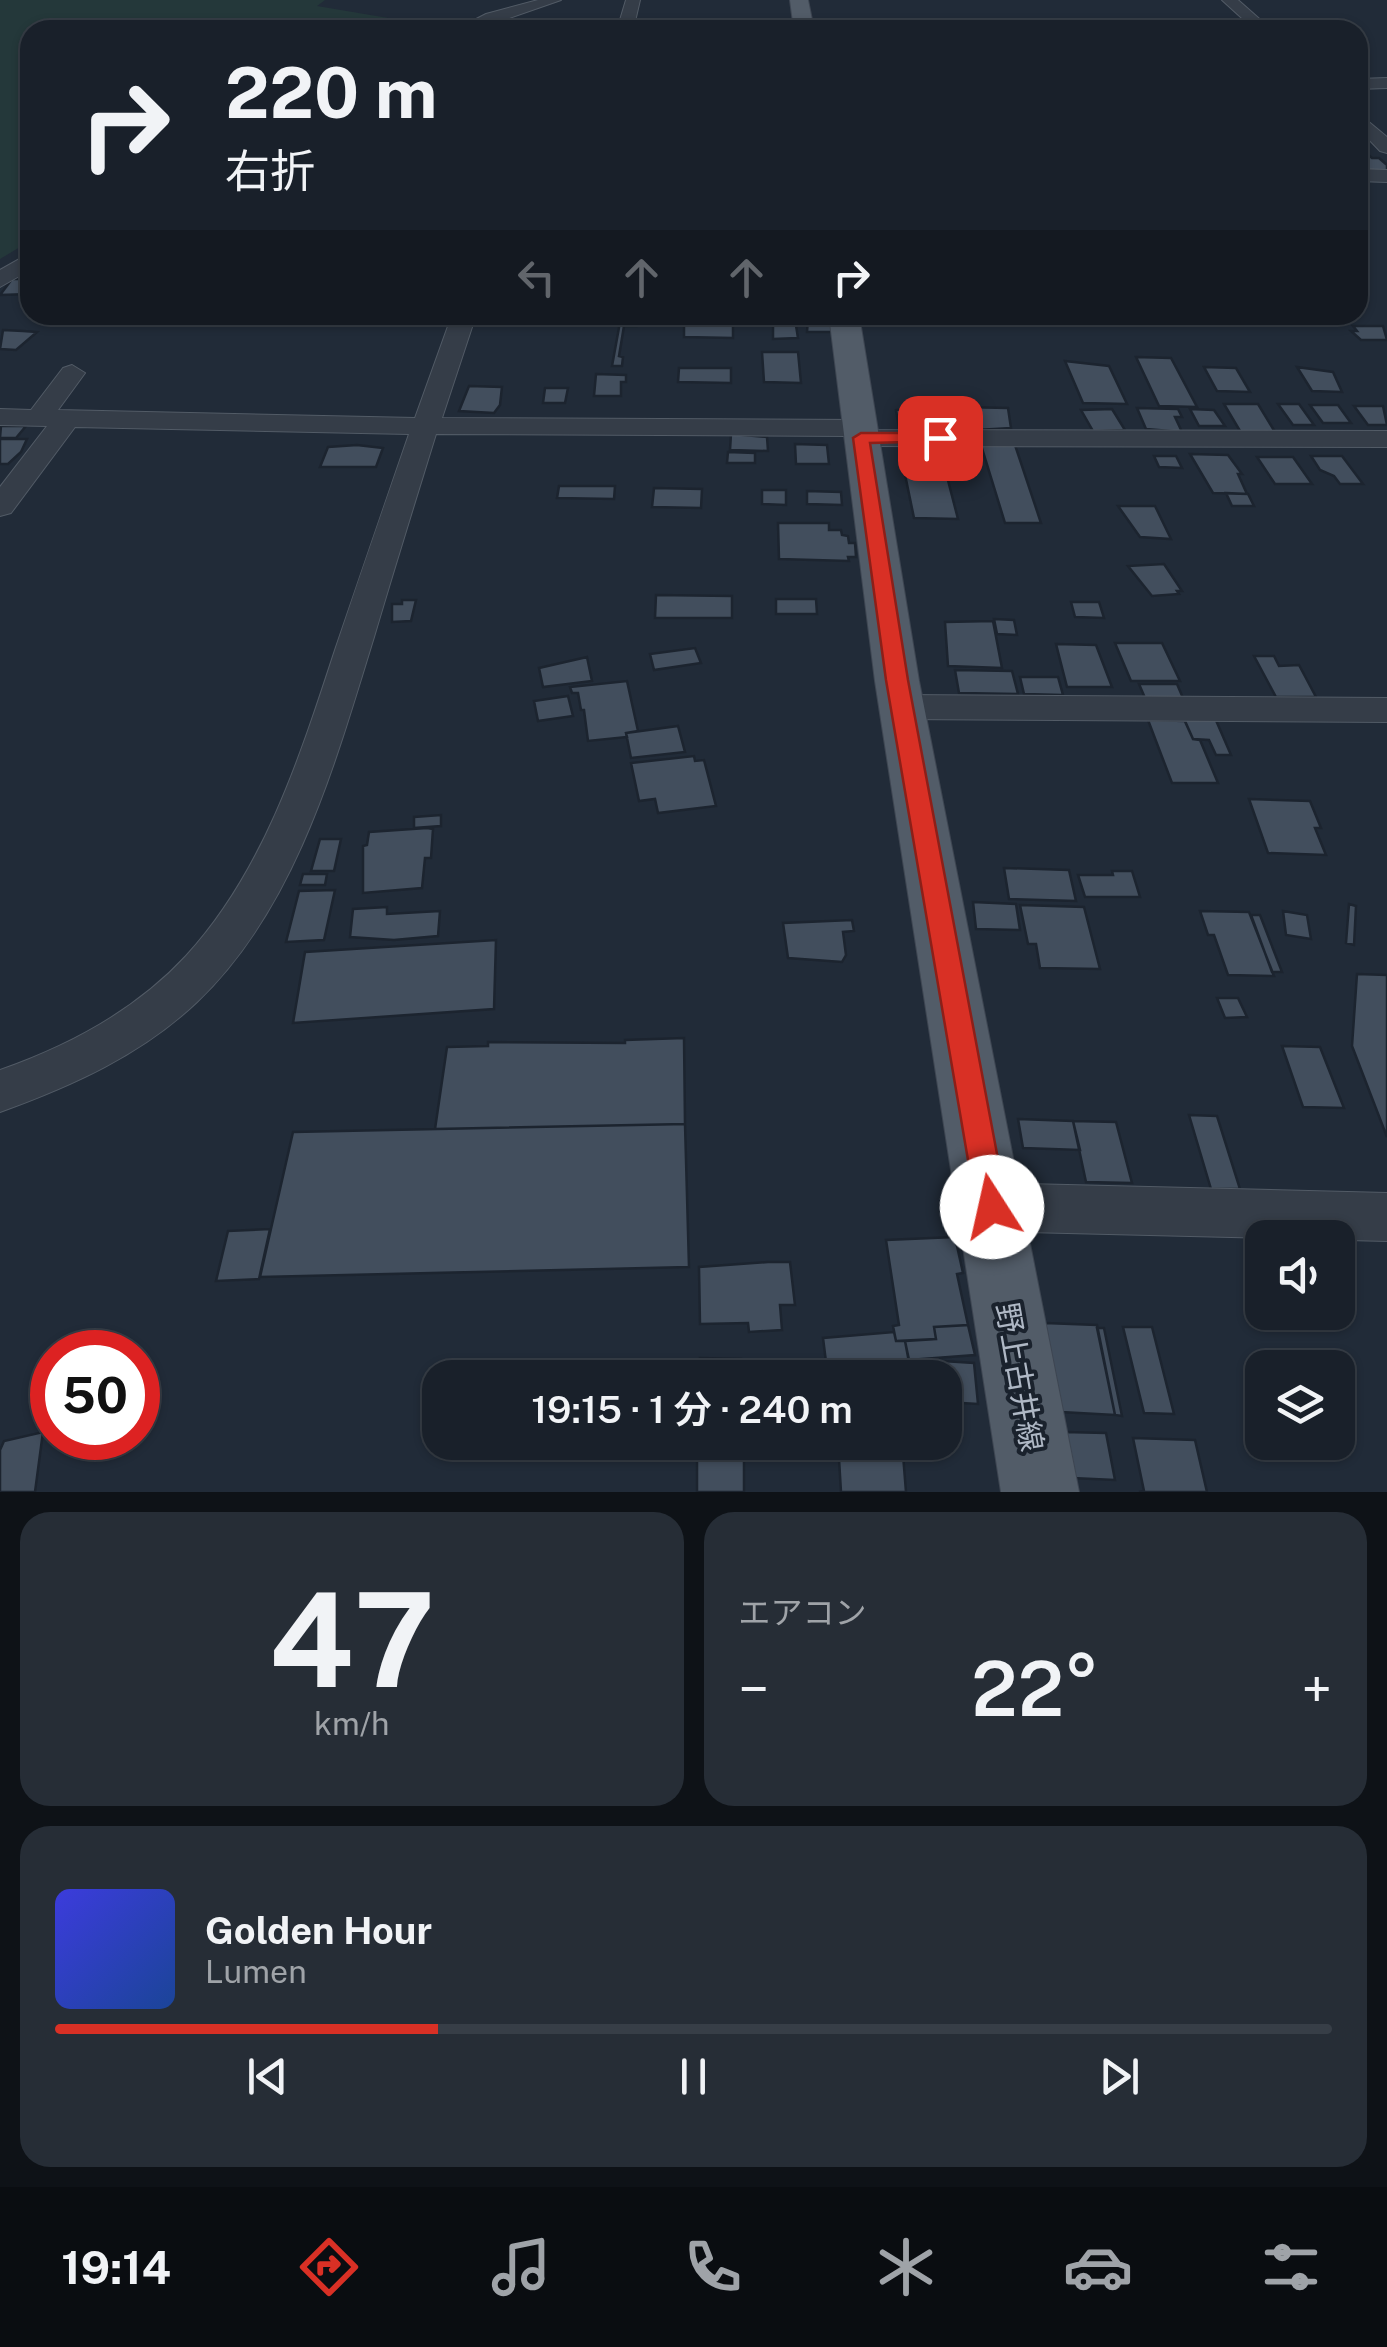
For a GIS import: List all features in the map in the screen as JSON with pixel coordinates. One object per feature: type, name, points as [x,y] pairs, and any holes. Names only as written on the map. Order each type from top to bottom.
[{"type":"main road","name":"野上古井線","points":[[845,325],[902,707],[1040,1492]]},
{"type":"street","points":[[485,20],[554,0]]},
{"type":"street","points":[[1229,0],[1252,20]]},
{"type":"street","points":[[1368,128],[1387,147]]},
{"type":"street","points":[[0,1091],[56,1072],[146,1018],[204,967],[262,886],[312,776],[424,426],[460,325]]},
{"type":"street","points":[[0,506],[53,419],[72,372]]},
{"type":"street","points":[[0,417],[1387,439]]},
{"type":"street","points":[[902,707],[1387,710]]},
{"type":"street","points":[[992,1207],[1387,1217]]},
{"type":"green space","points":[[0,0],[325,0],[317,6],[394,19],[20,20],[20,247],[0,259]]},
{"type":"building","points":[[1368,155],[1387,165],[1387,172],[1368,171]]},
{"type":"building","points":[[12,279],[20,279],[20,294],[0,295]]},
{"type":"building","points":[[619,325],[636,325],[624,326],[619,356],[623,357],[622,366],[612,366]]},
{"type":"building","points":[[684,325],[733,325],[733,338],[684,337]]},
{"type":"building","points":[[773,325],[796,325],[798,338],[773,339]]},
{"type":"building","points":[[808,325],[836,325],[836,332],[807,332]]},
{"type":"building","points":[[1353,326],[1383,326],[1387,340],[1361,340],[1351,331],[1357,331]]},
{"type":"building","points":[[3,330],[37,332],[16,350],[0,349]]},
{"type":"building","points":[[762,352],[798,352],[801,383],[764,382]]},
{"type":"building","points":[[1136,357],[1171,358],[1197,407],[1159,406]]},
{"type":"building","points":[[1065,361],[1109,366],[1127,404],[1083,403]]},
{"type":"building","points":[[1204,367],[1236,368],[1250,392],[1217,391]]},
{"type":"building","points":[[1297,367],[1333,372],[1342,392],[1312,391]]},
{"type":"building","points":[[679,368],[731,368],[731,383],[678,382]]},
{"type":"building","points":[[596,374],[626,375],[626,382],[621,382],[621,396],[594,396]]},
{"type":"building","points":[[469,386],[502,387],[500,405],[494,413],[459,411]]},
{"type":"building","points":[[545,388],[568,388],[565,403],[543,403]]},
{"type":"building","points":[[1224,404],[1258,404],[1275,432],[1240,431]]},
{"type":"building","points":[[1278,404],[1299,404],[1314,425],[1293,425]]},
{"type":"building","points":[[1310,405],[1338,405],[1351,423],[1323,423]]},
{"type":"building","points":[[1354,406],[1383,406],[1387,425],[1368,425]]},
{"type":"building","points":[[961,407],[1008,408],[1011,428],[977,430],[972,415],[963,415]]},
{"type":"building","points":[[941,408],[946,428],[899,428],[896,410]]},
{"type":"building","points":[[1137,408],[1178,409],[1182,417],[1175,417],[1182,432],[1146,429]]},
{"type":"building","points":[[1112,409],[1125,430],[1093,431],[1081,410]]},
{"type":"building","points":[[1190,409],[1214,410],[1225,426],[1199,426]]},
{"type":"building","points":[[1,426],[26,426],[16,438],[0,438]]},
{"type":"building","points":[[731,434],[767,437],[768,451],[730,450]]},
{"type":"building","points":[[0,439],[27,439],[21,452],[8,464],[0,464]]},
{"type":"building","points":[[795,444],[827,445],[829,464],[796,464]]},
{"type":"building","points":[[981,445],[1015,445],[1041,523],[1005,523]]},
{"type":"building","points":[[328,447],[383,448],[376,467],[320,467]]},
{"type":"building","points":[[728,452],[755,453],[755,463],[727,463]]},
{"type":"building","points":[[1190,454],[1228,455],[1242,474],[1238,474],[1247,494],[1213,493]]},
{"type":"building","points":[[1154,456],[1176,456],[1182,468],[1159,467]]},
{"type":"building","points":[[1311,456],[1342,456],[1363,484],[1340,484],[1334,476],[1320,470]]},
{"type":"building","points":[[1257,457],[1293,457],[1312,484],[1275,484]]},
{"type":"building","points":[[902,460],[943,461],[958,519],[914,518]]},
{"type":"building","points":[[559,486],[615,486],[614,499],[557,498]]},
{"type":"building","points":[[654,488],[702,489],[701,508],[652,507]]},
{"type":"building","points":[[762,490],[786,490],[786,505],[762,504]]},
{"type":"building","points":[[807,491],[841,492],[842,505],[807,504]]},
{"type":"building","points":[[1226,493],[1248,494],[1254,506],[1232,506]]},
{"type":"building","points":[[1118,506],[1155,506],[1171,539],[1140,537]]},
{"type":"building","points":[[778,523],[829,523],[829,530],[841,530],[849,543],[855,543],[856,557],[848,557],[849,561],[779,559]]},
{"type":"building","points":[[1164,564],[1182,591],[1177,591],[1179,594],[1152,596],[1128,566]]},
{"type":"building","points":[[656,595],[732,596],[732,618],[655,618]]},
{"type":"building","points":[[776,599],[816,599],[817,614],[776,614]]},
{"type":"building","points":[[402,600],[416,600],[411,621],[392,622],[392,604],[402,604]]},
{"type":"building","points":[[1071,602],[1099,602],[1104,618],[1075,617]]},
{"type":"building","points":[[994,619],[1014,620],[1017,635],[997,634]]},
{"type":"building","points":[[993,621],[1002,668],[948,666],[945,622]]},
{"type":"building","points":[[1115,643],[1162,643],[1180,681],[1131,681]]},
{"type":"building","points":[[1056,644],[1096,645],[1112,687],[1067,687]]},
{"type":"building","points":[[695,648],[701,663],[654,670],[650,654]]},
{"type":"building","points":[[1254,656],[1274,656],[1279,666],[1299,665],[1316,697],[1276,697]]},
{"type":"building","points":[[587,657],[592,681],[543,687],[539,668]]},
{"type":"building","points":[[955,670],[1012,671],[1018,694],[959,693]]},
{"type":"building","points":[[1020,677],[1058,677],[1063,695],[1024,694]]},
{"type":"building","points":[[627,681],[638,731],[626,733],[627,737],[588,741],[584,710],[578,693],[572,693],[570,687]]},
{"type":"building","points":[[1139,684],[1177,684],[1183,698],[1145,698]]},
{"type":"building","points":[[568,696],[573,716],[538,721],[534,701]]},
{"type":"building","points":[[1183,717],[1215,718],[1231,755],[1216,755],[1209,740],[1193,739]]},
{"type":"building","points":[[1148,720],[1185,721],[1193,739],[1200,740],[1218,783],[1172,783]]},
{"type":"building","points":[[678,726],[685,752],[631,758],[626,733]]},
{"type":"building","points":[[694,756],[695,761],[704,760],[716,806],[658,813],[655,799],[639,801],[631,763]]},
{"type":"building","points":[[1249,799],[1310,801],[1326,855],[1268,853]]},
{"type":"building","points":[[441,815],[441,826],[414,828],[414,817]]},
{"type":"building","points":[[433,829],[431,858],[425,858],[422,888],[363,893],[363,846],[367,845],[369,832]]},
{"type":"building","points":[[320,839],[341,839],[334,871],[311,871]]},
{"type":"building","points":[[1004,868],[1069,870],[1076,901],[1009,899]]},
{"type":"building","points":[[1112,871],[1132,871],[1140,897],[1085,897],[1078,875],[1113,875]]},
{"type":"building","points":[[303,874],[327,874],[325,885],[300,885]]},
{"type":"building","points":[[335,890],[324,940],[286,942],[299,891]]},
{"type":"building","points":[[973,902],[1016,904],[1020,930],[976,929]]},
{"type":"building","points":[[1349,904],[1356,906],[1354,945],[1346,943]]},
{"type":"building","points":[[1020,905],[1084,907],[1100,969],[1040,968],[1036,944],[1028,944]]},
{"type":"building","points":[[387,907],[387,914],[440,911],[438,936],[394,940],[350,937],[353,909]]},
{"type":"building","points":[[1200,911],[1249,912],[1274,976],[1228,975],[1214,935],[1208,935]]},
{"type":"building","points":[[1283,911],[1307,915],[1311,939],[1286,935]]},
{"type":"building","points":[[1251,915],[1260,915],[1282,972],[1272,972]]},
{"type":"building","points":[[852,920],[854,931],[843,932],[846,955],[842,962],[788,958],[783,923]]},
{"type":"building","points":[[496,940],[494,1009],[293,1023],[305,952]]},
{"type":"building","points":[[1357,974],[1387,975],[1387,1137],[1352,1046]]},
{"type":"building","points":[[1217,998],[1238,998],[1247,1017],[1225,1018]]},
{"type":"building","points":[[684,1038],[685,1124],[435,1129],[447,1047],[488,1046],[488,1042],[625,1043]]},
{"type":"building","points":[[1282,1046],[1320,1047],[1344,1108],[1303,1107]]},
{"type":"building","points":[[1189,1115],[1217,1116],[1240,1189],[1211,1189]]},
{"type":"building","points":[[1018,1119],[1073,1121],[1080,1150],[1023,1148]]},
{"type":"building","points":[[1073,1121],[1116,1122],[1132,1183],[1086,1182]]},
{"type":"building","points":[[685,1124],[689,1267],[260,1277],[293,1132]]},
{"type":"building","points":[[270,1229],[259,1279],[216,1281],[228,1231]]},
{"type":"building","points":[[955,1237],[963,1273],[957,1274],[968,1325],[934,1327],[936,1339],[896,1341],[893,1326],[899,1325],[886,1240]]},
{"type":"building","points":[[790,1262],[795,1305],[780,1305],[782,1330],[749,1332],[748,1323],[700,1324],[699,1267]]},
{"type":"building","points":[[1045,1323],[1097,1325],[1115,1415],[1061,1412]]},
{"type":"building","points":[[968,1325],[975,1355],[909,1360],[905,1341],[936,1339],[934,1327]]},
{"type":"building","points":[[1123,1327],[1152,1327],[1174,1414],[1144,1413]]},
{"type":"building","points":[[1097,1328],[1104,1328],[1122,1416],[1115,1415]]},
{"type":"building","points":[[894,1332],[896,1341],[905,1341],[909,1360],[826,1360],[823,1338]]},
{"type":"building","points":[[962,1362],[974,1363],[978,1404],[962,1403]]},
{"type":"building","points":[[1064,1432],[1106,1433],[1115,1480],[1072,1478]]},
{"type":"building","points":[[30,1435],[30,1460],[39,1460],[35,1492],[0,1492],[0,1450],[4,1441]]},
{"type":"building","points":[[1133,1438],[1195,1440],[1207,1492],[1139,1492],[1144,1491]]},
{"type":"building","points":[[697,1460],[744,1460],[744,1492],[697,1492]]},
{"type":"building","points":[[839,1460],[903,1460],[906,1492],[841,1492]]},
{"type":"route","points":[[940,438],[861,438],[897,680],[992,1207]]}]
